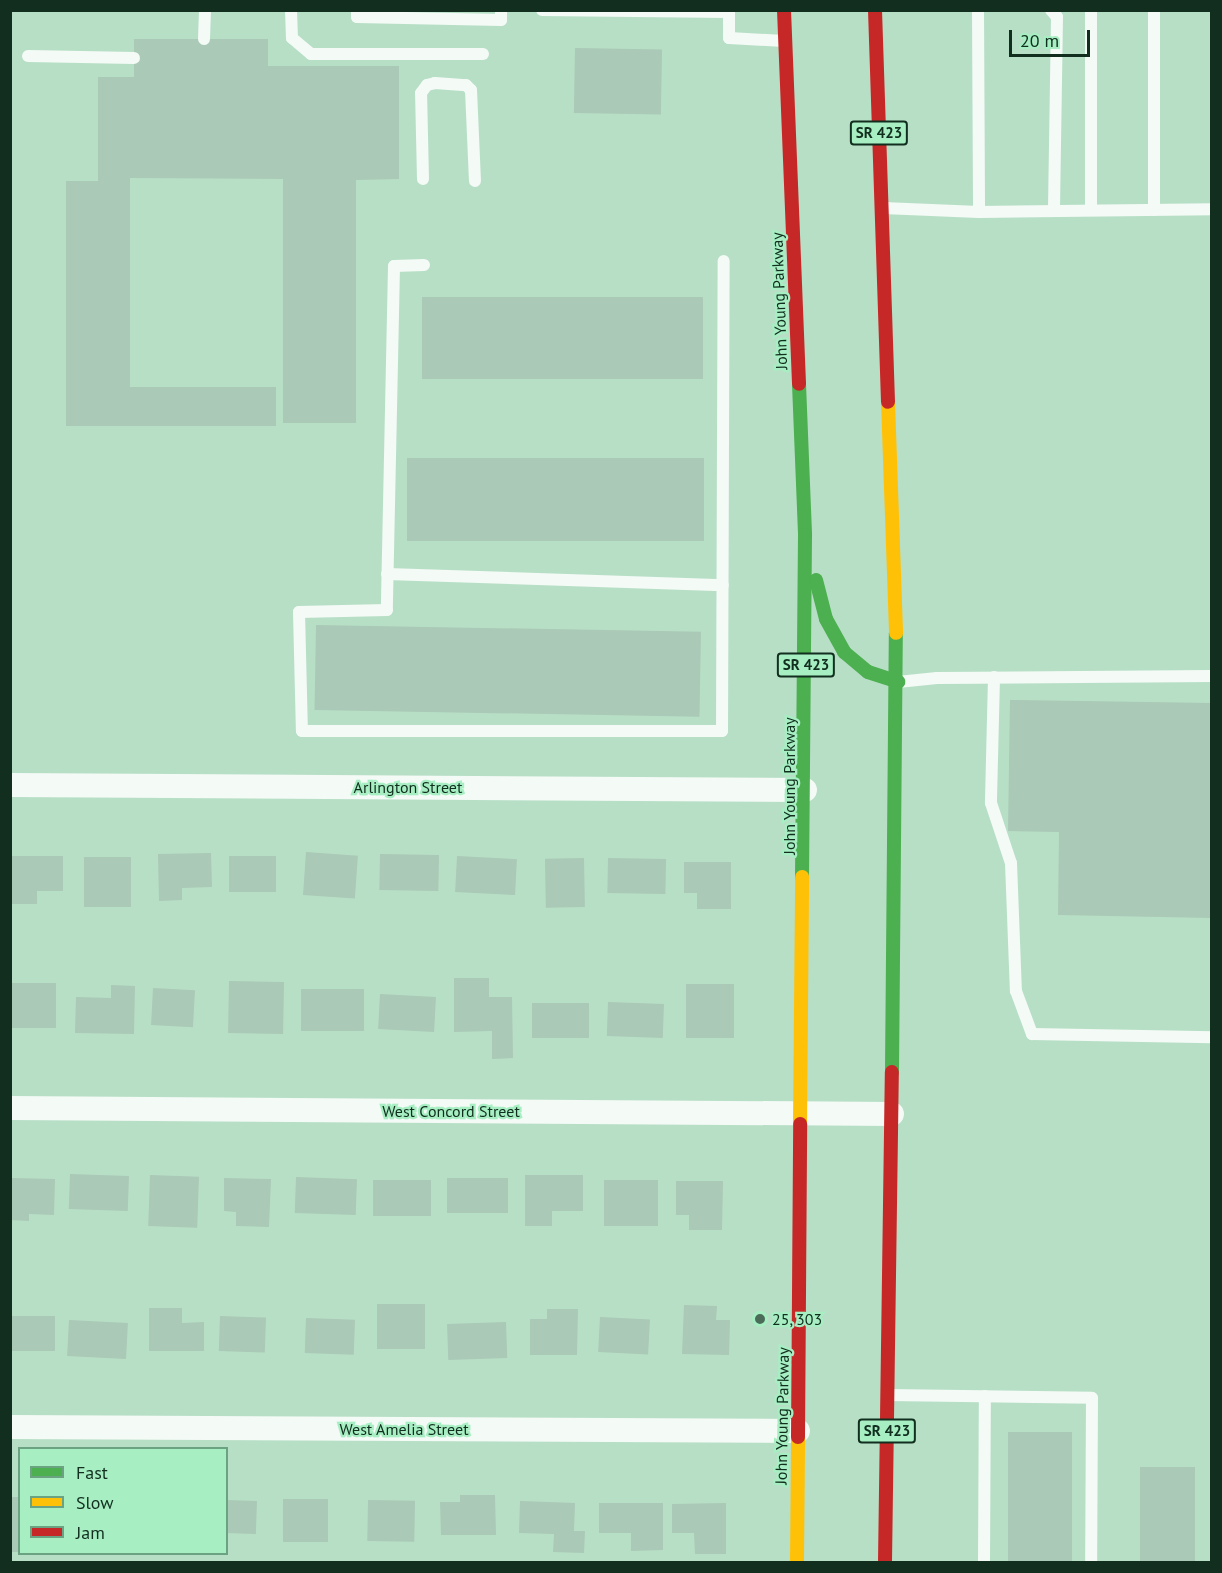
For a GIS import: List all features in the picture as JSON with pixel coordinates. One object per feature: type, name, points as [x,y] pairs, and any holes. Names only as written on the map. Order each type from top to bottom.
[{"type":"main road","name":"John Young Parkway","points":[[784,10],[805,535],[803,1112],[797,1563]]},
{"type":"main road","name":"SR 423","points":[[875,10],[898,682],[885,1563]]},
{"type":"main road","points":[[805,535],[826,619],[844,652],[868,672],[898,682]]},
{"type":"street","name":"Arlington Street","points":[[10,785],[805,790]]},
{"type":"street","name":"West Concord Street","points":[[10,1108],[892,1114]]},
{"type":"street","name":"West Amelia Street","points":[[10,1427],[798,1431]]},
{"type":"lane","points":[[204,39],[205,10]]},
{"type":"lane","points":[[291,10],[292,38],[310,54],[483,54]]},
{"type":"lane","points":[[357,10],[357,17],[501,20],[501,10]]},
{"type":"lane","points":[[542,10],[729,11],[729,38],[785,41]]},
{"type":"lane","points":[[978,10],[979,212]]},
{"type":"lane","points":[[1051,10],[1057,17],[1054,211]]},
{"type":"lane","points":[[1091,10],[1091,210]]},
{"type":"lane","points":[[1154,10],[1154,210]]},
{"type":"lane","points":[[28,56],[134,58]]},
{"type":"lane","points":[[423,179],[421,93],[427,85],[435,83],[466,85],[471,90],[476,181]]},
{"type":"lane","points":[[882,208],[979,212],[1212,209]]},
{"type":"lane","points":[[424,265],[394,266],[387,609],[299,612],[302,731],[722,731],[724,261]]},
{"type":"lane","points":[[387,574],[723,585]]},
{"type":"lane","points":[[898,682],[994,677],[1212,676]]},
{"type":"lane","points":[[994,677],[991,803],[1011,863],[1016,991],[1032,1034],[1212,1036]]},
{"type":"lane","points":[[888,1395],[1092,1398],[1090,1563]]},
{"type":"lane","points":[[984,1563],[985,1396]]},
{"type":"building","points":[[134,39],[268,39],[268,66],[399,66],[399,179],[356,180],[356,423],[283,423],[283,179],[130,178],[130,387],[276,387],[276,426],[66,426],[66,181],[98,181],[98,77],[134,77]]},
{"type":"building","points":[[575,48],[662,50],[661,115],[574,113]]},
{"type":"building","points":[[422,297],[703,297],[703,379],[422,379]]},
{"type":"building","points":[[407,458],[704,458],[704,541],[407,541]]},
{"type":"building","points":[[316,625],[701,632],[699,717],[315,710]]},
{"type":"building","points":[[1010,700],[1212,703],[1212,918],[1058,915],[1059,832],[1008,831]]},
{"type":"building","points":[[306,852],[358,856],[355,899],[303,895]]},
{"type":"building","points":[[211,853],[212,887],[182,888],[182,900],[159,901],[158,854]]},
{"type":"building","points":[[380,854],[439,855],[438,891],[379,890]]},
{"type":"building","points":[[10,856],[63,856],[63,891],[37,891],[37,904],[10,904]]},
{"type":"building","points":[[229,856],[276,856],[276,892],[229,892]]},
{"type":"building","points":[[457,856],[517,859],[515,895],[455,892]]},
{"type":"building","points":[[84,857],[131,857],[131,907],[84,907]]},
{"type":"building","points":[[584,858],[585,907],[546,908],[545,859]]},
{"type":"building","points":[[608,858],[666,859],[665,894],[607,893]]},
{"type":"building","points":[[684,862],[731,862],[731,909],[697,909],[697,893],[684,893]]},
{"type":"building","points":[[454,978],[489,978],[489,997],[512,997],[513,1058],[492,1059],[492,1031],[454,1032]]},
{"type":"building","points":[[229,981],[284,982],[283,1034],[228,1033]]},
{"type":"building","points":[[10,983],[56,983],[56,1028],[10,1028]]},
{"type":"building","points":[[686,984],[734,984],[734,1038],[686,1038]]},
{"type":"building","points":[[111,985],[135,986],[134,1034],[75,1033],[76,997],[111,998]]},
{"type":"building","points":[[153,988],[195,990],[193,1027],[151,1025]]},
{"type":"building","points":[[301,989],[364,989],[364,1031],[301,1031]]},
{"type":"building","points":[[380,994],[436,997],[434,1032],[378,1029]]},
{"type":"building","points":[[608,1002],[664,1004],[663,1038],[607,1036]]},
{"type":"building","points":[[532,1003],[589,1003],[589,1038],[532,1038]]},
{"type":"building","points":[[70,1174],[129,1176],[128,1211],[69,1209]]},
{"type":"building","points":[[150,1175],[199,1177],[197,1228],[148,1226]]},
{"type":"building","points":[[525,1175],[583,1175],[583,1211],[552,1211],[552,1226],[525,1226]]},
{"type":"building","points":[[296,1177],[357,1179],[356,1215],[295,1213]]},
{"type":"building","points":[[10,1178],[55,1179],[54,1215],[29,1214],[29,1221],[10,1220]]},
{"type":"building","points":[[224,1178],[271,1179],[269,1227],[236,1226],[236,1212],[224,1211]]},
{"type":"building","points":[[447,1178],[508,1178],[508,1213],[447,1213]]},
{"type":"building","points":[[373,1180],[431,1180],[431,1216],[373,1216]]},
{"type":"building","points":[[604,1180],[658,1180],[658,1226],[604,1226]]},
{"type":"building","points":[[676,1181],[723,1181],[722,1230],[689,1230],[689,1215],[676,1215]]},
{"type":"building","points":[[377,1304],[425,1304],[425,1349],[377,1349]]},
{"type":"building","points":[[684,1305],[717,1306],[716,1320],[730,1320],[729,1355],[682,1354]]},
{"type":"building","points":[[149,1308],[182,1308],[182,1323],[204,1322],[204,1351],[149,1351]]},
{"type":"building","points":[[547,1309],[578,1309],[577,1355],[530,1355],[530,1319],[547,1319]]},
{"type":"building","points":[[10,1316],[55,1316],[55,1351],[10,1351]]},
{"type":"building","points":[[220,1316],[266,1318],[265,1353],[219,1351]]},
{"type":"building","points":[[600,1317],[650,1320],[648,1355],[598,1352]]},
{"type":"building","points":[[306,1318],[355,1320],[354,1355],[305,1353]]},
{"type":"building","points":[[69,1320],[128,1323],[126,1359],[67,1356]]},
{"type":"building","points":[[506,1322],[507,1358],[448,1360],[447,1324]]},
{"type":"building","points":[[1008,1432],[1072,1432],[1072,1562],[1008,1562]]},
{"type":"building","points":[[1140,1467],[1195,1467],[1195,1562],[1140,1562]]},
{"type":"building","points":[[460,1495],[495,1495],[496,1535],[441,1535],[440,1502],[460,1502]]},
{"type":"building","points":[[10,1497],[18,1497],[18,1552],[10,1552]]},
{"type":"building","points":[[283,1499],[328,1499],[328,1542],[283,1542]]},
{"type":"building","points":[[228,1500],[257,1501],[256,1534],[228,1533]]},
{"type":"building","points":[[368,1500],[415,1501],[414,1542],[367,1541]]},
{"type":"building","points":[[520,1501],[575,1503],[574,1531],[585,1531],[584,1553],[553,1552],[554,1534],[519,1533]]},
{"type":"building","points":[[599,1503],[663,1503],[663,1550],[631,1551],[631,1533],[599,1533]]},
{"type":"building","points":[[726,1503],[726,1554],[695,1554],[694,1533],[672,1533],[672,1504]]},
{"type":"traffic: fast","points":[[799,384],[805,535],[802,877]]},
{"type":"traffic: fast","points":[[816,580],[826,619],[844,652],[868,672],[898,682]]},
{"type":"traffic: fast","points":[[892,1072],[896,633]]},
{"type":"traffic: slow","points":[[888,402],[896,633]]},
{"type":"traffic: slow","points":[[800,1124],[802,877]]},
{"type":"traffic: slow","points":[[797,1562],[798,1437]]},
{"type":"traffic: jam","points":[[784,10],[799,384]]},
{"type":"traffic: jam","points":[[875,10],[888,402]]},
{"type":"traffic: jam","points":[[885,1562],[892,1072]]},
{"type":"traffic: jam","points":[[798,1437],[800,1124]]},
{"type":"place","name":"25, 303","points":[[760,1319]]}]
